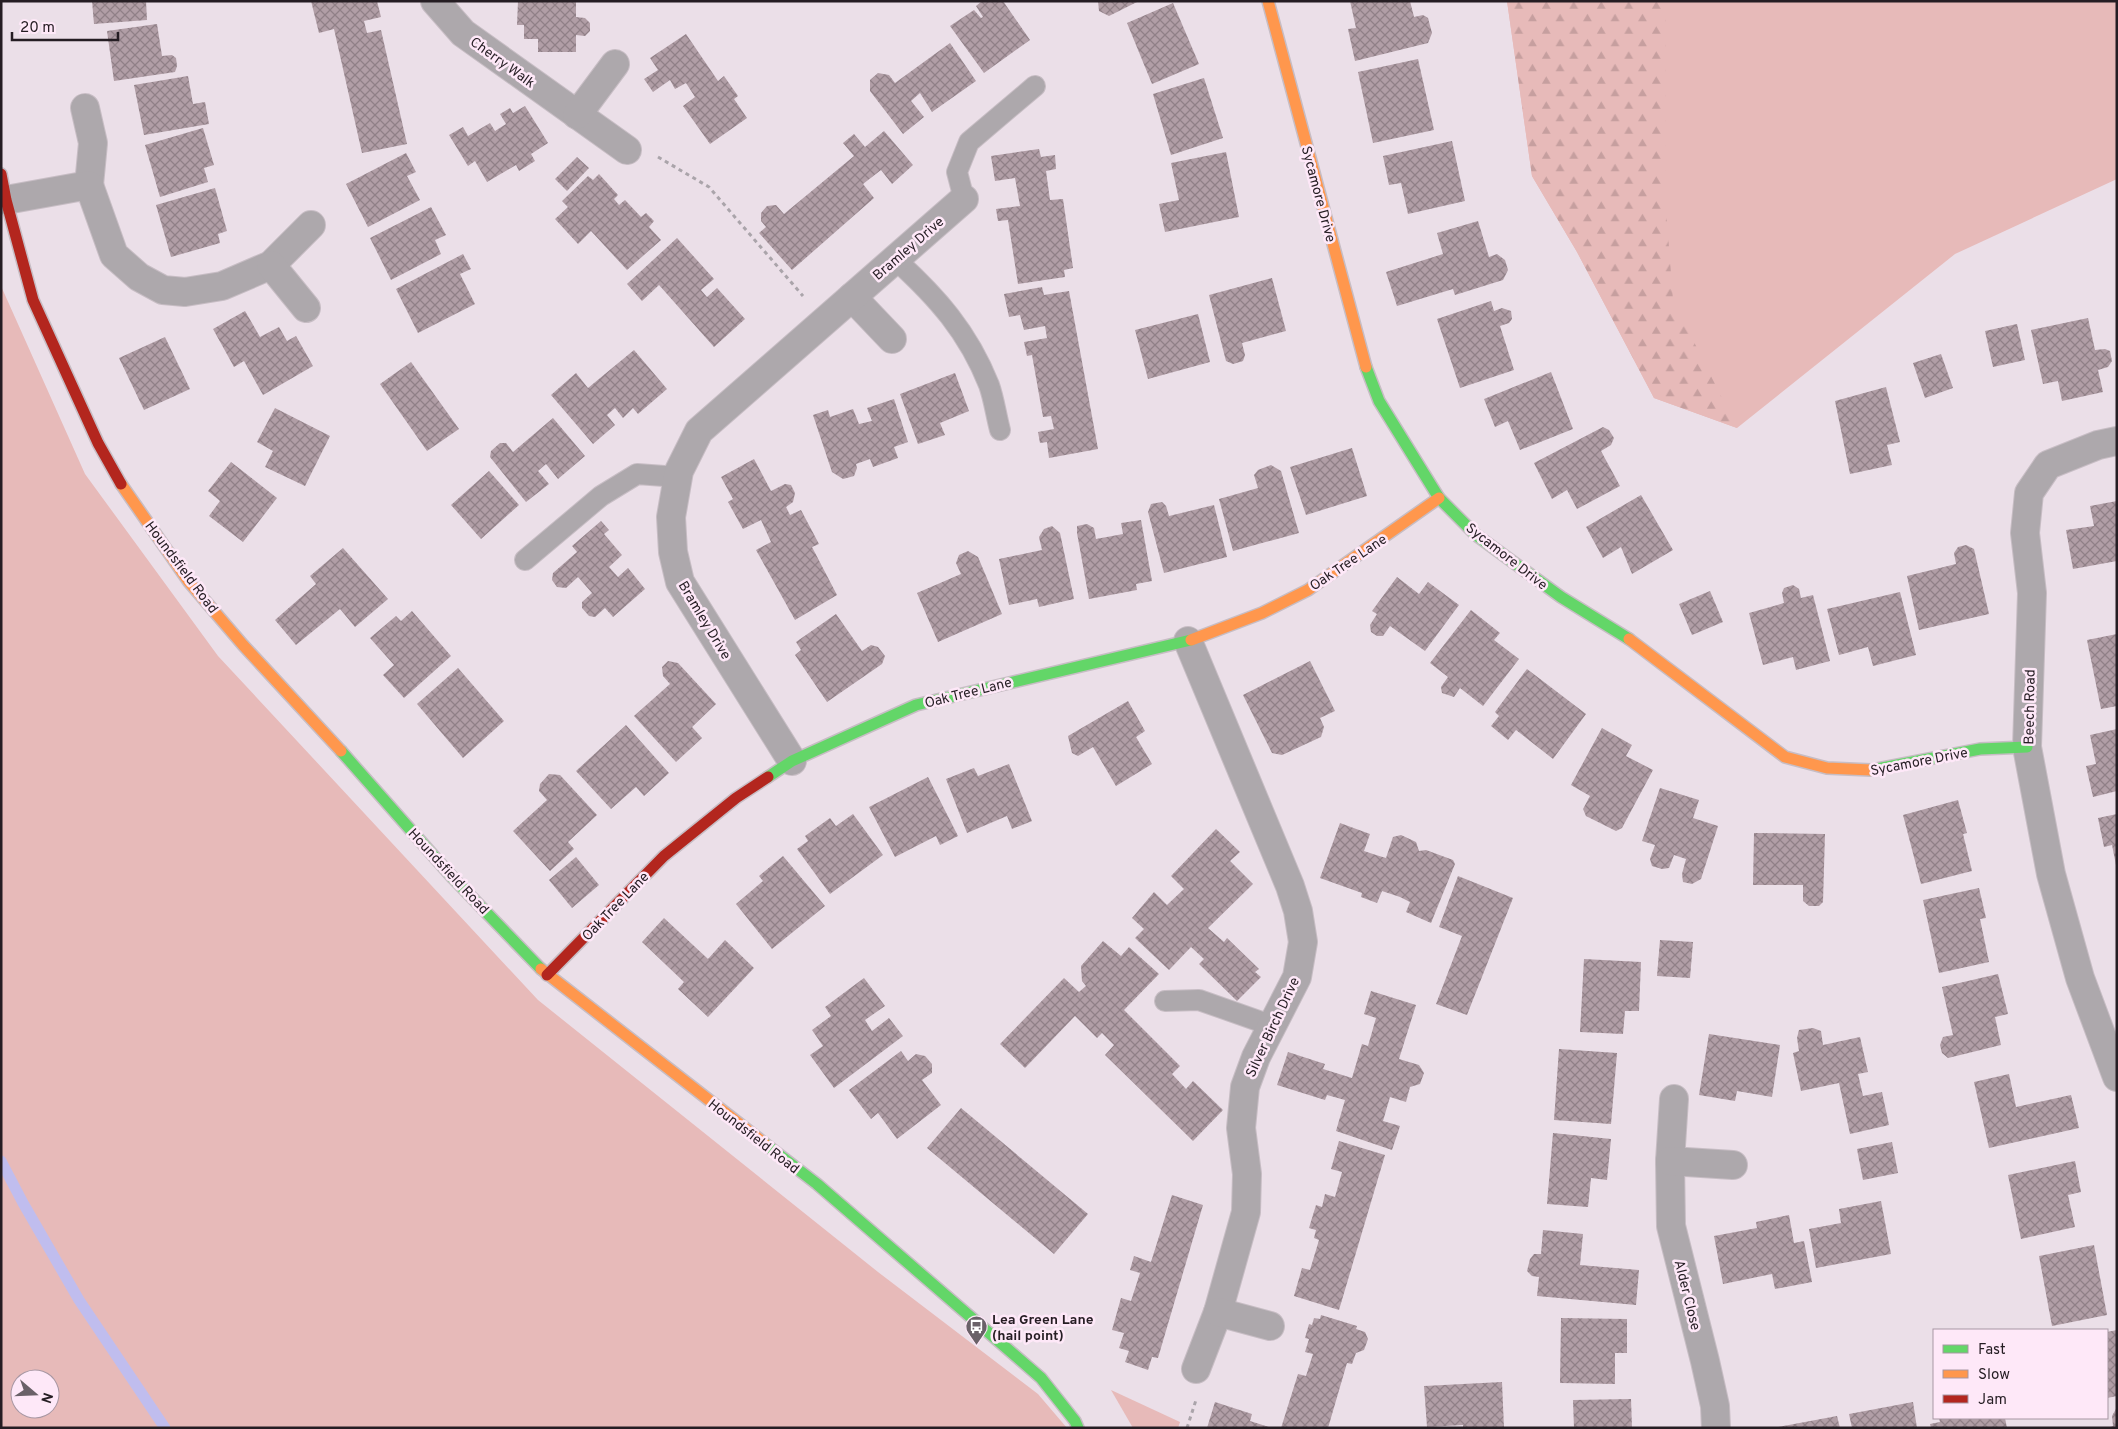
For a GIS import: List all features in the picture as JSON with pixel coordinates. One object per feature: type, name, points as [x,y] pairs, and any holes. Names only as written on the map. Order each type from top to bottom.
[{"type":"street","name":"Cherry Walk","points":[[435,1],[463,33],[627,150]]},
{"type":"street","name":"Sycamore Drive","points":[[1268,1],[1361,353],[1379,401],[1439,498],[1476,535],[1561,597],[1641,646],[1785,757],[1827,768],[1866,772],[1980,749],[2027,747]]},
{"type":"street","points":[[577,115],[615,64]]},
{"type":"street","points":[[85,108],[92,143],[89,185],[114,255],[139,277],[163,290],[185,292],[222,286],[271,264],[311,225]]},
{"type":"street","name":"Houndsfield Road","points":[[1,174],[6,200],[33,300],[98,443],[121,485],[189,582],[242,645],[344,755],[453,878],[547,975],[817,1184],[1041,1378],[1075,1421],[1078,1428]]},
{"type":"street","points":[[6,200],[89,185]]},
{"type":"street","name":"Bramley Drive","points":[[792,761],[680,582],[673,552],[671,517],[678,477],[699,431],[964,199]]},
{"type":"street","points":[[271,264],[306,308]]},
{"type":"street","points":[[852,297],[892,338]]},
{"type":"street","name":"Beech Road","points":[[2117,441],[2098,445],[2048,465],[2029,493],[2026,533],[2032,593],[2027,747],[2050,874],[2080,978],[2117,1076]]},
{"type":"street","name":"Oak Tree Lane","points":[[547,975],[664,856],[736,798],[792,761],[916,705],[1188,641],[1262,613],[1308,590],[1439,498]]},
{"type":"street","name":"Silver Birch Drive","points":[[1188,641],[1279,858],[1298,911],[1304,942],[1297,977],[1256,1057],[1245,1087],[1241,1128],[1247,1174],[1246,1212],[1218,1312],[1196,1369]]},
{"type":"street","name":"Alder Close","points":[[1674,1099],[1670,1161],[1671,1226],[1705,1361],[1715,1406],[1716,1428]]},
{"type":"street","points":[[1670,1161],[1733,1165]]},
{"type":"street","points":[[1218,1312],[1270,1326]]},
{"type":"lane","points":[[964,199],[956,172],[969,142],[1035,86]]},
{"type":"lane","points":[[895,259],[928,288],[965,336],[989,386],[1000,430]]},
{"type":"lane","points":[[524,560],[601,496],[637,474],[678,477]]},
{"type":"lane","points":[[1165,1001],[1199,1000],[1273,1026]]},
{"type":"path","points":[[627,150],[645,149],[710,187],[824,321]]},
{"type":"green space","points":[[1507,1],[2117,1],[2117,179],[1955,254],[1737,428],[1654,398],[1577,252],[1532,176]]},
{"type":"green space","points":[[1507,1],[1666,1],[1665,195],[1673,300],[1737,428],[1654,398],[1577,252],[1532,176]]},
{"type":"green space","points":[[1,286],[85,474],[218,656],[538,1000],[878,1272],[1038,1394],[1067,1428],[1,1428]]},
{"type":"green space","points":[[1111,1390],[1180,1422],[1178,1428],[1133,1428]]},
{"type":"building","points":[[92,1],[146,1],[147,20],[94,24]]},
{"type":"building","points":[[311,1],[377,1],[381,17],[364,21],[367,33],[381,30],[407,144],[362,153],[334,29],[319,33]]},
{"type":"building","points":[[518,1],[576,1],[576,17],[585,18],[590,23],[590,31],[585,36],[576,35],[576,52],[538,52],[538,39],[524,39],[524,25],[517,25]]},
{"type":"building","points":[[982,1],[1003,1],[1030,40],[984,73],[950,26],[974,10],[981,18],[983,17],[976,6]]},
{"type":"building","points":[[1098,1],[1139,1],[1109,16],[1099,11]]},
{"type":"building","points":[[1350,1],[1410,1],[1414,17],[1423,15],[1428,18],[1432,33],[1428,43],[1355,61],[1348,29],[1356,28]]},
{"type":"building","points":[[1173,3],[1199,64],[1152,84],[1127,23]]},
{"type":"building","points":[[157,24],[162,56],[172,55],[176,58],[177,66],[175,72],[114,81],[107,31]]},
{"type":"building","points":[[686,34],[718,81],[724,76],[738,96],[734,99],[747,118],[710,144],[683,106],[695,97],[686,83],[675,89],[670,80],[653,92],[644,79],[658,70],[650,58]]},
{"type":"building","points":[[950,43],[976,81],[932,112],[920,93],[911,101],[924,117],[903,134],[870,91],[870,80],[878,73],[889,75],[895,83]]},
{"type":"building","points":[[1418,59],[1434,130],[1373,143],[1358,72]]},
{"type":"building","points":[[188,76],[193,104],[205,102],[209,124],[144,135],[134,85]]},
{"type":"building","points":[[1204,78],[1223,138],[1171,155],[1153,94]]},
{"type":"building","points":[[525,106],[548,143],[531,154],[535,161],[519,171],[516,165],[487,182],[475,161],[468,166],[449,135],[463,127],[468,136],[490,123],[495,131],[506,124],[500,114],[510,108],[513,113]]},
{"type":"building","points":[[203,128],[214,165],[204,168],[208,182],[160,197],[145,145]]},
{"type":"building","points":[[884,131],[913,165],[892,184],[881,170],[863,184],[874,198],[792,270],[759,233],[766,227],[761,221],[761,213],[767,206],[776,205],[784,214],[854,156],[843,143],[854,134],[865,147]]},
{"type":"building","points":[[1452,141],[1465,201],[1408,214],[1401,183],[1389,185],[1383,156]]},
{"type":"building","points":[[1039,149],[1041,157],[1055,155],[1056,169],[1046,171],[1050,200],[1063,199],[1073,268],[1064,270],[1065,277],[1018,284],[1008,220],[998,221],[996,209],[1020,206],[1015,178],[995,181],[991,156]]},
{"type":"building","points":[[1226,152],[1239,217],[1165,232],[1159,204],[1179,200],[1171,163]]},
{"type":"building","points":[[406,153],[416,172],[407,176],[420,200],[368,227],[346,184]]},
{"type":"building","points":[[577,157],[589,168],[567,191],[555,179]]},
{"type":"building","points":[[599,174],[618,195],[614,199],[619,205],[625,200],[641,217],[646,213],[654,221],[649,227],[661,240],[627,270],[591,231],[578,244],[555,219],[568,207],[562,201],[588,176],[593,180]]},
{"type":"building","points":[[215,188],[227,231],[218,234],[220,243],[171,257],[156,205]]},
{"type":"building","points":[[431,207],[446,235],[435,240],[441,254],[391,280],[370,238]]},
{"type":"building","points":[[1478,221],[1489,257],[1497,254],[1505,260],[1508,270],[1503,280],[1455,295],[1453,289],[1397,306],[1386,272],[1443,254],[1437,233]]},
{"type":"building","points":[[677,238],[714,279],[701,290],[707,297],[717,288],[745,319],[714,347],[659,285],[642,301],[627,284]]},
{"type":"building","points":[[463,254],[471,269],[460,274],[475,304],[418,333],[396,289]]},
{"type":"building","points":[[1272,278],[1286,331],[1242,343],[1245,355],[1243,361],[1233,364],[1226,361],[1209,295]]},
{"type":"building","points":[[1042,287],[1044,295],[1069,291],[1098,449],[1049,458],[1047,442],[1040,443],[1038,432],[1054,429],[1051,416],[1043,417],[1032,355],[1027,356],[1024,342],[1047,338],[1045,326],[1024,330],[1020,315],[1009,317],[1004,294]]},
{"type":"building","points":[[1491,301],[1494,311],[1502,308],[1511,311],[1512,319],[1509,323],[1500,326],[1514,370],[1460,388],[1437,319]]},
{"type":"building","points":[[245,311],[260,337],[279,327],[287,341],[296,336],[313,366],[263,395],[244,361],[234,367],[213,329]]},
{"type":"building","points":[[1198,314],[1210,362],[1148,379],[1135,330]]},
{"type":"building","points":[[2088,318],[2095,350],[2105,349],[2110,351],[2112,361],[2108,367],[2098,370],[2103,392],[2062,401],[2058,381],[2043,384],[2031,330]]},
{"type":"building","points":[[2017,324],[2025,360],[1993,367],[1985,331]]},
{"type":"building","points":[[165,337],[190,389],[144,410],[119,358]]},
{"type":"building","points":[[634,350],[667,389],[638,414],[633,408],[623,418],[615,408],[607,415],[615,425],[593,444],[551,395],[576,373],[588,388]]},
{"type":"building","points":[[1941,354],[1953,388],[1925,398],[1913,363]]},
{"type":"building","points":[[411,362],[459,429],[427,451],[380,384]]},
{"type":"building","points":[[1551,372],[1573,429],[1520,450],[1508,421],[1495,427],[1484,399]]},
{"type":"building","points":[[955,373],[969,411],[940,423],[945,435],[918,444],[900,394]]},
{"type":"building","points":[[1886,387],[1900,442],[1887,445],[1892,465],[1850,474],[1835,401]]},
{"type":"building","points":[[894,399],[908,442],[894,447],[898,458],[873,467],[870,459],[856,464],[857,468],[854,476],[843,479],[832,472],[813,415],[828,410],[830,417],[853,409],[859,424],[872,421],[867,408]]},
{"type":"building","points":[[275,408],[330,436],[305,486],[265,467],[273,451],[257,442]]},
{"type":"building","points":[[553,418],[585,456],[558,479],[546,464],[538,471],[549,484],[526,502],[490,457],[491,451],[500,443],[506,443],[513,452]]},
{"type":"building","points":[[1603,427],[1609,430],[1614,438],[1611,445],[1601,451],[1620,486],[1577,509],[1567,490],[1552,499],[1534,463]]},
{"type":"building","points":[[1352,448],[1367,496],[1306,515],[1290,467]]},
{"type":"building","points":[[754,459],[771,491],[785,484],[791,485],[795,493],[793,502],[786,507],[790,515],[801,510],[819,544],[812,547],[837,595],[795,620],[756,550],[771,542],[761,520],[743,529],[728,502],[733,499],[721,477]]},
{"type":"building","points":[[231,462],[277,498],[243,542],[209,516],[220,501],[208,491]]},
{"type":"building","points":[[1271,465],[1281,471],[1299,533],[1233,551],[1219,499],[1258,488],[1254,475],[1258,470]]},
{"type":"building","points":[[489,471],[519,505],[481,539],[451,505]]},
{"type":"building","points":[[1641,495],[1673,550],[1632,574],[1621,547],[1603,558],[1586,527]]},
{"type":"building","points":[[2117,501],[2117,561],[2073,569],[2066,530],[2094,526],[2090,506]]},
{"type":"building","points":[[1162,502],[1166,506],[1169,516],[1214,505],[1227,557],[1164,573],[1148,512],[1151,504]]},
{"type":"building","points":[[1141,520],[1152,581],[1136,584],[1137,590],[1089,599],[1077,526],[1087,524],[1094,528],[1096,539],[1123,534],[1121,523]]},
{"type":"building","points":[[601,521],[609,530],[604,534],[622,555],[609,567],[618,577],[628,568],[645,589],[613,617],[605,608],[595,617],[589,616],[582,608],[582,602],[592,593],[578,577],[566,588],[557,587],[552,580],[553,573],[577,552],[572,546]]},
{"type":"building","points":[[1052,526],[1060,533],[1074,599],[1039,607],[1037,599],[1009,605],[999,559],[1042,550],[1039,537],[1044,529]]},
{"type":"building","points":[[1966,545],[1974,549],[1989,614],[1919,630],[1907,576],[1956,564],[1954,553],[1958,547]]},
{"type":"building","points":[[343,548],[388,599],[355,627],[340,609],[296,645],[275,620],[316,584],[310,576]]},
{"type":"building","points":[[968,551],[978,557],[1002,614],[938,642],[917,593],[961,574],[956,563],[959,555]]},
{"type":"building","points":[[1397,577],[1419,594],[1428,582],[1459,605],[1425,651],[1390,626],[1383,636],[1377,636],[1371,632],[1370,625],[1377,614],[1372,611]]},
{"type":"building","points":[[1793,585],[1799,589],[1801,598],[1813,595],[1830,661],[1796,670],[1793,657],[1763,665],[1749,613],[1784,603],[1782,593],[1784,588]]},
{"type":"building","points":[[1710,591],[1723,622],[1692,635],[1679,604]]},
{"type":"building","points":[[1900,592],[1916,655],[1873,666],[1868,647],[1839,655],[1827,609]]},
{"type":"building","points":[[1471,610],[1500,633],[1494,640],[1519,659],[1483,706],[1460,688],[1454,697],[1442,693],[1441,687],[1448,677],[1430,663]]},
{"type":"building","points":[[412,611],[451,656],[404,698],[383,675],[394,665],[370,638],[396,616],[401,621]]},
{"type":"building","points":[[836,614],[862,651],[871,645],[878,647],[885,656],[882,664],[827,702],[795,655],[801,650],[796,642]]},
{"type":"building","points":[[2117,634],[2117,706],[2101,709],[2087,640]]},
{"type":"building","points":[[668,661],[678,663],[716,704],[692,727],[702,738],[676,762],[634,716],[670,684],[663,676],[662,667]]},
{"type":"building","points":[[1310,661],[1335,711],[1320,718],[1324,727],[1321,737],[1282,755],[1272,753],[1243,695]]},
{"type":"building","points":[[458,668],[504,721],[463,758],[417,704]]},
{"type":"building","points":[[1527,669],[1586,714],[1553,759],[1516,730],[1508,740],[1491,726],[1499,716],[1495,712]]},
{"type":"building","points":[[1128,701],[1145,731],[1136,737],[1152,764],[1116,786],[1093,747],[1078,756],[1072,753],[1068,736]]},
{"type":"building","points":[[626,725],[669,773],[644,796],[636,787],[611,809],[576,771]]},
{"type":"building","points":[[1602,728],[1632,745],[1626,756],[1653,770],[1622,828],[1616,831],[1586,816],[1583,809],[1590,796],[1571,785]]},
{"type":"building","points":[[2117,729],[2117,791],[2093,797],[2086,766],[2096,764],[2090,735]]},
{"type":"building","points":[[1009,764],[1032,821],[1012,829],[1007,816],[967,833],[946,779],[974,768],[978,776]]},
{"type":"building","points":[[549,774],[560,775],[597,815],[568,842],[574,849],[550,871],[513,831],[547,800],[539,791],[540,784]]},
{"type":"building","points":[[928,777],[958,836],[940,845],[936,836],[895,857],[869,807]]},
{"type":"building","points":[[1660,788],[1699,800],[1693,818],[1718,826],[1701,879],[1692,884],[1683,882],[1682,874],[1686,859],[1674,855],[1669,868],[1662,869],[1652,866],[1650,859],[1655,845],[1642,841]]},
{"type":"building","points":[[1958,800],[1967,833],[1963,834],[1972,871],[1921,884],[1903,815]]},
{"type":"building","points":[[853,814],[883,855],[830,894],[797,849],[808,841],[805,836],[830,818],[836,826]]},
{"type":"building","points":[[2117,814],[2116,865],[2112,845],[2104,847],[2098,818]]},
{"type":"building","points":[[1340,823],[1370,834],[1364,851],[1376,855],[1386,858],[1393,837],[1401,835],[1416,842],[1419,851],[1426,850],[1453,860],[1455,864],[1431,923],[1406,912],[1410,902],[1400,897],[1382,891],[1377,903],[1361,897],[1362,893],[1320,878]]},
{"type":"building","points":[[1216,829],[1240,852],[1230,861],[1253,884],[1208,928],[1224,942],[1227,938],[1259,969],[1255,972],[1261,977],[1237,1001],[1199,964],[1204,959],[1191,947],[1169,970],[1135,938],[1144,929],[1132,918],[1154,892],[1167,905],[1184,889],[1171,876]]},
{"type":"building","points":[[1754,833],[1825,834],[1823,902],[1819,906],[1809,906],[1803,901],[1803,885],[1753,885]]},
{"type":"building","points":[[783,856],[825,906],[772,949],[736,904],[763,881],[759,876]]},
{"type":"building","points":[[576,857],[599,885],[572,908],[549,880]]},
{"type":"building","points":[[1458,876],[1513,898],[1467,1015],[1436,1004],[1462,936],[1439,927]]},
{"type":"building","points":[[1979,888],[1986,918],[1980,919],[1989,962],[1939,973],[1923,900]]},
{"type":"building","points":[[664,918],[708,959],[725,940],[754,968],[708,1017],[678,989],[684,982],[642,942]]},
{"type":"building","points":[[1660,940],[1693,942],[1690,978],[1657,976]]},
{"type":"building","points":[[1103,941],[1121,956],[1129,947],[1159,974],[1124,1010],[1180,1066],[1172,1074],[1186,1089],[1193,1081],[1223,1110],[1193,1141],[1105,1055],[1114,1045],[1102,1033],[1097,1038],[1075,1016],[1025,1068],[1000,1044],[1064,978],[1079,992],[1086,986],[1082,981],[1081,966]]},
{"type":"building","points":[[1584,959],[1641,962],[1639,1011],[1625,1011],[1623,1034],[1580,1032]]},
{"type":"building","points":[[1998,974],[2008,1014],[1995,1017],[2001,1045],[1948,1058],[1942,1053],[1940,1045],[1943,1037],[1953,1035],[1942,987]]},
{"type":"building","points":[[864,978],[885,1006],[865,1020],[872,1031],[889,1018],[903,1036],[834,1088],[810,1055],[823,1046],[812,1030],[831,1016],[825,1007]]},
{"type":"building","points":[[1371,991],[1416,1005],[1399,1059],[1419,1065],[1424,1073],[1420,1084],[1410,1087],[1406,1102],[1390,1097],[1383,1121],[1400,1126],[1392,1150],[1336,1131],[1345,1100],[1327,1095],[1325,1100],[1277,1085],[1288,1052],[1325,1064],[1323,1069],[1352,1078],[1362,1044],[1368,1046],[1376,1018],[1364,1014]]},
{"type":"building","points":[[1813,1028],[1821,1031],[1823,1045],[1860,1037],[1868,1072],[1858,1074],[1863,1096],[1882,1092],[1889,1125],[1850,1134],[1839,1083],[1801,1091],[1793,1053],[1799,1051],[1797,1038],[1799,1030]]},
{"type":"building","points":[[1709,1034],[1780,1045],[1772,1097],[1737,1091],[1735,1101],[1699,1095]]},
{"type":"building","points":[[1559,1049],[1617,1053],[1611,1124],[1554,1120]]},
{"type":"building","points":[[901,1051],[908,1061],[916,1054],[925,1056],[932,1064],[932,1073],[922,1080],[941,1105],[897,1139],[878,1113],[871,1119],[849,1090]]},
{"type":"building","points":[[2009,1074],[2016,1107],[2071,1095],[2079,1128],[1989,1148],[1974,1082]]},
{"type":"building","points":[[961,1108],[1088,1214],[1054,1254],[927,1148]]},
{"type":"building","points":[[1553,1133],[1611,1139],[1607,1180],[1591,1178],[1588,1207],[1547,1204]]},
{"type":"building","points":[[1339,1141],[1385,1155],[1339,1310],[1294,1296],[1302,1268],[1310,1270],[1319,1240],[1314,1238],[1316,1230],[1309,1228],[1316,1205],[1322,1207],[1325,1194],[1335,1197],[1342,1172],[1331,1169]]},
{"type":"building","points":[[1892,1142],[1898,1173],[1863,1180],[1857,1149]]},
{"type":"building","points":[[2075,1161],[2081,1192],[2068,1195],[2075,1227],[2021,1239],[2008,1175]]},
{"type":"building","points":[[1172,1195],[1203,1205],[1158,1358],[1152,1357],[1148,1370],[1125,1362],[1129,1351],[1119,1348],[1124,1333],[1112,1330],[1121,1298],[1131,1301],[1140,1273],[1130,1270],[1134,1256],[1151,1262]]},
{"type":"building","points":[[1881,1201],[1891,1254],[1816,1268],[1809,1229],[1841,1223],[1839,1209]]},
{"type":"building","points":[[1789,1215],[1794,1243],[1804,1241],[1812,1282],[1775,1289],[1772,1274],[1723,1284],[1714,1236],[1757,1228],[1756,1222]]},
{"type":"building","points":[[1543,1230],[1583,1234],[1580,1265],[1639,1270],[1636,1305],[1537,1296],[1539,1277],[1532,1276],[1527,1271],[1530,1259],[1534,1254],[1541,1254]]},
{"type":"building","points":[[2094,1245],[2107,1315],[2052,1326],[2039,1256]]},
{"type":"building","points":[[1321,1315],[1357,1326],[1356,1329],[1365,1332],[1368,1339],[1364,1350],[1356,1353],[1352,1364],[1347,1363],[1328,1428],[1281,1428],[1298,1374],[1306,1376],[1313,1354],[1305,1352],[1309,1339],[1305,1338],[1309,1324],[1312,1325],[1314,1318],[1320,1319]]},
{"type":"building","points":[[1561,1318],[1627,1319],[1627,1353],[1615,1353],[1615,1384],[1560,1383]]},
{"type":"building","points":[[2117,1330],[2117,1396],[2108,1398],[2108,1332]]},
{"type":"building","points":[[1502,1382],[1504,1428],[1463,1428],[1463,1425],[1427,1427],[1424,1386]]},
{"type":"building","points":[[1631,1399],[1632,1428],[1574,1428],[1573,1400]]},
{"type":"building","points":[[1215,1402],[1252,1414],[1250,1421],[1272,1428],[1207,1428]]},
{"type":"building","points":[[1913,1402],[1917,1428],[1852,1428],[1849,1414]]},
{"type":"building","points":[[2117,1407],[2117,1428],[2108,1428],[2113,1426],[2112,1416]]},
{"type":"building","points":[[1837,1416],[1840,1428],[1778,1428],[1778,1427]]},
{"type":"building","points":[[1939,1419],[2005,1419],[2007,1428],[1931,1428],[1930,1424],[1940,1422]]},
{"type":"waterway","points":[[1,1161],[79,1300],[165,1428]]},
{"type":"traffic: fast","points":[[1366,367],[1379,401],[1439,498],[1476,535],[1561,597],[1629,639]]},
{"type":"traffic: fast","points":[[768,777],[792,761],[916,705],[1191,640]]},
{"type":"traffic: fast","points":[[1871,770],[1980,749],[2027,747]]},
{"type":"traffic: fast","points":[[341,751],[453,878],[541,969]]},
{"type":"traffic: fast","points":[[764,1143],[817,1184],[1041,1378],[1075,1421],[1078,1428]]},
{"type":"traffic: slow","points":[[1268,1],[1366,367]]},
{"type":"traffic: slow","points":[[121,484],[189,582],[243,645],[341,751]]},
{"type":"traffic: slow","points":[[1191,640],[1262,613],[1308,590],[1439,498]]},
{"type":"traffic: slow","points":[[1629,639],[1785,757],[1827,768],[1871,770]]},
{"type":"traffic: slow","points":[[541,969],[764,1143]]},
{"type":"traffic: jam","points":[[1,174],[6,200],[33,300],[98,443],[121,484]]},
{"type":"traffic: jam","points":[[547,975],[664,856],[736,798],[768,777]]},
{"type":"place","name":"Lea Green Lane (hail point)","points":[[976,1346]]}]
